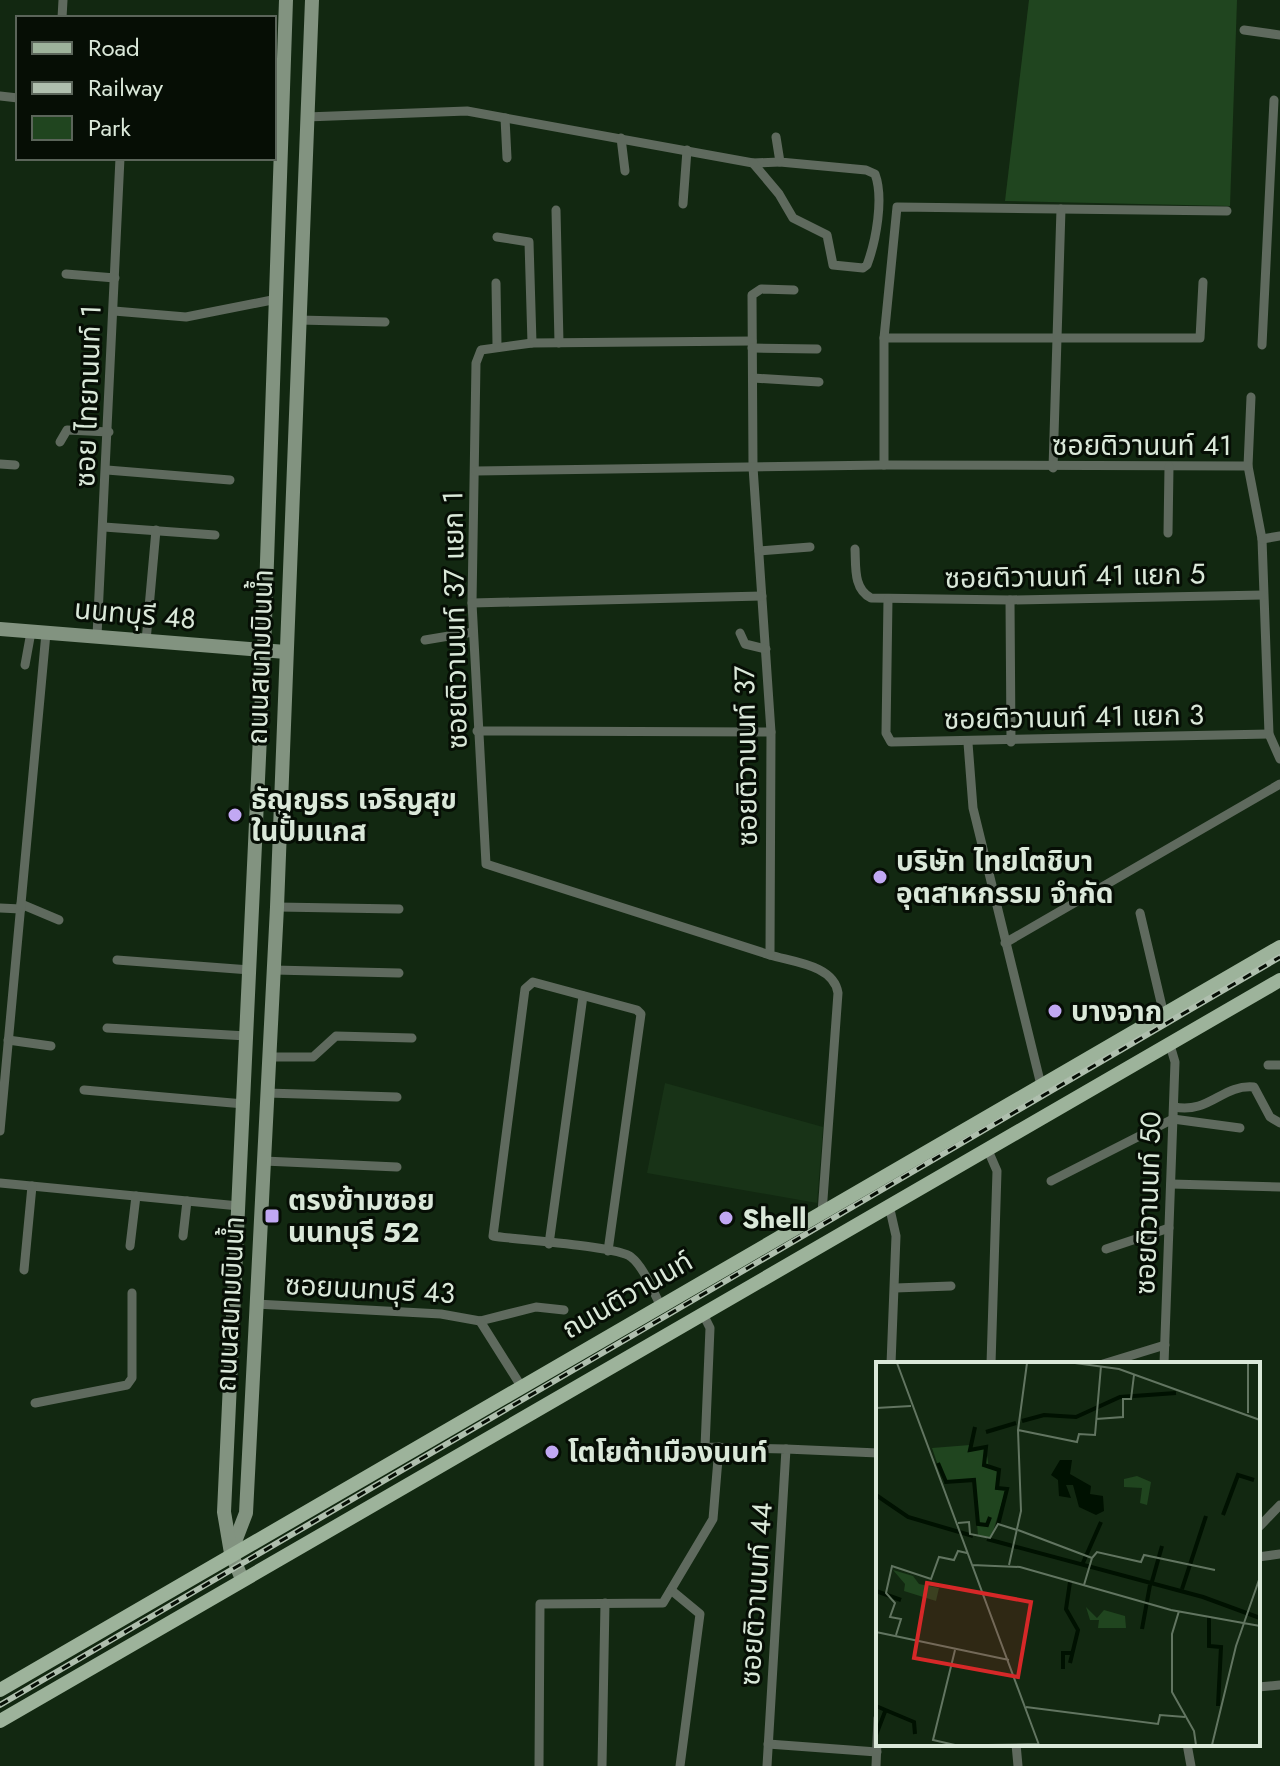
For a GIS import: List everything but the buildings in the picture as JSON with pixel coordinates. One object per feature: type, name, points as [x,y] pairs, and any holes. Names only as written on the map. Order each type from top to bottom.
[{"type":"main road","name":"ถนนสนามบินน้ำ","points":[[242,1579],[231,1553],[224,1512],[264,650],[277,299],[280,33],[286,0]]},
{"type":"main road","name":"ถนนสนามบินน้ำ","points":[[231,1553],[246,1513],[277,907],[312,0]]},
{"type":"main road","points":[[279,115],[306,117]]},
{"type":"main road","name":"นนทบุรี 48","points":[[0,629],[286,652]]},
{"type":"main road","name":"ถนนติวานนท์","points":[[0,1690],[231,1553],[1280,947]]},
{"type":"main road","name":"ถนนติวานนท์","points":[[0,1721],[1280,980]]},
{"type":"main road","points":[[843,1199],[856,1223]]},
{"type":"street","points":[[1244,30],[1280,35]]},
{"type":"street","points":[[1262,345],[1275,211],[1274,100]]},
{"type":"street","points":[[306,117],[446,109],[753,163],[780,162],[866,170],[875,174],[879,184],[876,224],[867,265],[863,268],[833,265],[827,235],[793,218],[779,194],[753,163]]},
{"type":"street","points":[[505,118],[507,158]]},
{"type":"street","points":[[776,137],[780,162]]},
{"type":"street","points":[[621,138],[625,171]]},
{"type":"street","points":[[683,204],[687,150]]},
{"type":"street","name":"ซอย ไทยานนท์ 1","points":[[97,636],[120,160]]},
{"type":"street","points":[[884,465],[884,338],[897,207],[1227,211]]},
{"type":"street","points":[[1053,468],[1061,209]]},
{"type":"street","points":[[556,210],[559,343]]},
{"type":"street","points":[[497,237],[529,242],[532,343]]},
{"type":"street","points":[[66,274],[115,278]]},
{"type":"street","points":[[884,338],[1200,338],[1203,282]]},
{"type":"street","points":[[496,283],[497,345],[752,344],[817,349]]},
{"type":"street","name":"ซอยติวานนท์ 37","points":[[770,955],[771,732],[753,467],[752,295],[761,289],[794,290]]},
{"type":"street","points":[[114,311],[186,317],[277,299]]},
{"type":"street","points":[[298,320],[385,322]]},
{"type":"street","name":"ซอยติวานนท์ 37 แยก 1","points":[[497,345],[481,350],[476,363],[472,603],[486,864],[770,955]]},
{"type":"street","points":[[753,378],[819,382]]},
{"type":"street","points":[[1248,466],[1251,397]]},
{"type":"street","points":[[60,442],[67,430],[109,432]]},
{"type":"street","points":[[0,464],[15,465]]},
{"type":"street","name":"ซอยติวานนท์ 41","points":[[476,471],[884,465],[1053,468],[1248,466],[1262,539],[1269,734],[1280,759]]},
{"type":"street","points":[[1168,533],[1169,467]]},
{"type":"street","points":[[107,470],[230,480]]},
{"type":"street","points":[[104,527],[215,535]]},
{"type":"street","points":[[146,641],[156,530]]},
{"type":"street","points":[[1262,539],[1280,536]]},
{"type":"street","points":[[759,551],[810,547]]},
{"type":"street","points":[[855,549],[858,584],[863,594],[888,599]]},
{"type":"street","name":"ซอยติวานนท์ 41 แยก 5","points":[[888,599],[1263,595]]},
{"type":"street","points":[[472,603],[762,596]]},
{"type":"street","name":"ซอยติวานนท์ 41 แยก 3","points":[[888,599],[886,733],[891,742],[968,743],[1269,734]]},
{"type":"street","points":[[1010,600],[1011,742]]},
{"type":"street","points":[[25,665],[31,632]]},
{"type":"street","points":[[425,640],[473,632]]},
{"type":"street","points":[[0,1131],[46,633]]},
{"type":"street","points":[[740,633],[745,644],[766,649]]},
{"type":"street","points":[[477,731],[771,732]]},
{"type":"street","points":[[968,743],[973,808],[1041,1085]]},
{"type":"street","points":[[1005,943],[1280,784]]},
{"type":"street","points":[[0,908],[21,907],[59,920]]},
{"type":"street","points":[[277,907],[399,909]]},
{"type":"street","points":[[1140,913],[1164,1015]]},
{"type":"street","points":[[770,955],[827,973],[837,982],[822,1213]]},
{"type":"street","points":[[117,960],[250,970]]},
{"type":"street","points":[[274,970],[399,973]]},
{"type":"street","points":[[608,1251],[641,1014],[637,1010],[533,982],[525,989],[493,1236],[608,1251],[633,1258],[661,1306]]},
{"type":"street","points":[[549,1244],[583,996]]},
{"type":"street","points":[[107,1028],[247,1036]]},
{"type":"street","points":[[269,1057],[313,1057],[336,1036],[412,1038]]},
{"type":"street","points":[[8,1040],[51,1046]]},
{"type":"street","name":"ซอยติวานนท์ 50","points":[[1164,1362],[1175,1062],[1170,1045]]},
{"type":"street","points":[[1268,1065],[1280,1065]]},
{"type":"street","points":[[1174,1107],[1192,1110],[1240,1087],[1254,1087],[1270,1117],[1280,1123]]},
{"type":"street","points":[[84,1090],[244,1104]]},
{"type":"street","points":[[267,1093],[397,1097]]},
{"type":"street","points":[[1051,1181],[1173,1119],[1240,1128]]},
{"type":"street","points":[[987,1148],[997,1171],[991,1362]]},
{"type":"street","points":[[264,1161],[397,1167]]},
{"type":"street","points":[[0,1183],[239,1206]]},
{"type":"street","points":[[1171,1184],[1280,1187]]},
{"type":"street","points":[[24,1270],[32,1186]]},
{"type":"street","points":[[130,1246],[136,1196]]},
{"type":"street","points":[[183,1236],[187,1201]]},
{"type":"street","points":[[889,1205],[896,1227],[891,1362]]},
{"type":"street","points":[[1106,1249],[1169,1228]]},
{"type":"street","points":[[895,1288],[951,1286]]},
{"type":"street","points":[[35,1403],[127,1385],[132,1378],[132,1293]]},
{"type":"street","name":"ซอยนนทบุรี 43","points":[[256,1304],[441,1314],[480,1321]]},
{"type":"street","points":[[521,1386],[480,1321],[536,1307],[564,1310]]},
{"type":"street","points":[[703,1314],[710,1328],[705,1447],[876,1453]]},
{"type":"street","points":[[1110,1362],[1165,1345]]},
{"type":"street","points":[[539,1766],[540,1604],[663,1603],[713,1519],[719,1447]]},
{"type":"street","name":"ซอยติวานนท์ 44","points":[[767,1766],[786,1449]]},
{"type":"street","points":[[1260,1526],[1280,1505]]},
{"type":"street","points":[[1260,1557],[1280,1554]]},
{"type":"street","points":[[671,1590],[700,1614],[680,1766]]},
{"type":"street","points":[[602,1766],[605,1603]]},
{"type":"street","points":[[1260,1687],[1280,1685]]},
{"type":"street","points":[[768,1744],[877,1752]]},
{"type":"street","points":[[876,1766],[877,1746]]},
{"type":"street","points":[[1016,1746],[1018,1766]]},
{"type":"street","points":[[1187,1746],[1191,1766]]},
{"type":"shaded area","points":[[665,1083],[823,1127],[817,1203],[647,1173]]},
{"type":"green space","points":[[1029,0],[1237,0],[1230,206],[1005,201]]},
{"type":"railway","points":[[0,1705],[1280,957]]},
{"type":"place","name":"ธัญญธร เจริญสุข ในปั้มแกส","points":[[235,815]]},
{"type":"place","name":"บริษัท ไทยโตชิบา อุตสาหกรรม จำกัด","points":[[880,877]]},
{"type":"place","name":"บางจาก","points":[[1055,1011]]},
{"type":"place","name":"ตรงข้ามซอย นนทบุรี 52","points":[[272,1216]]},
{"type":"place","name":"Shell","points":[[726,1218]]},
{"type":"place","name":"โตโยต้าเมืองนนท์","points":[[552,1452]]}]
